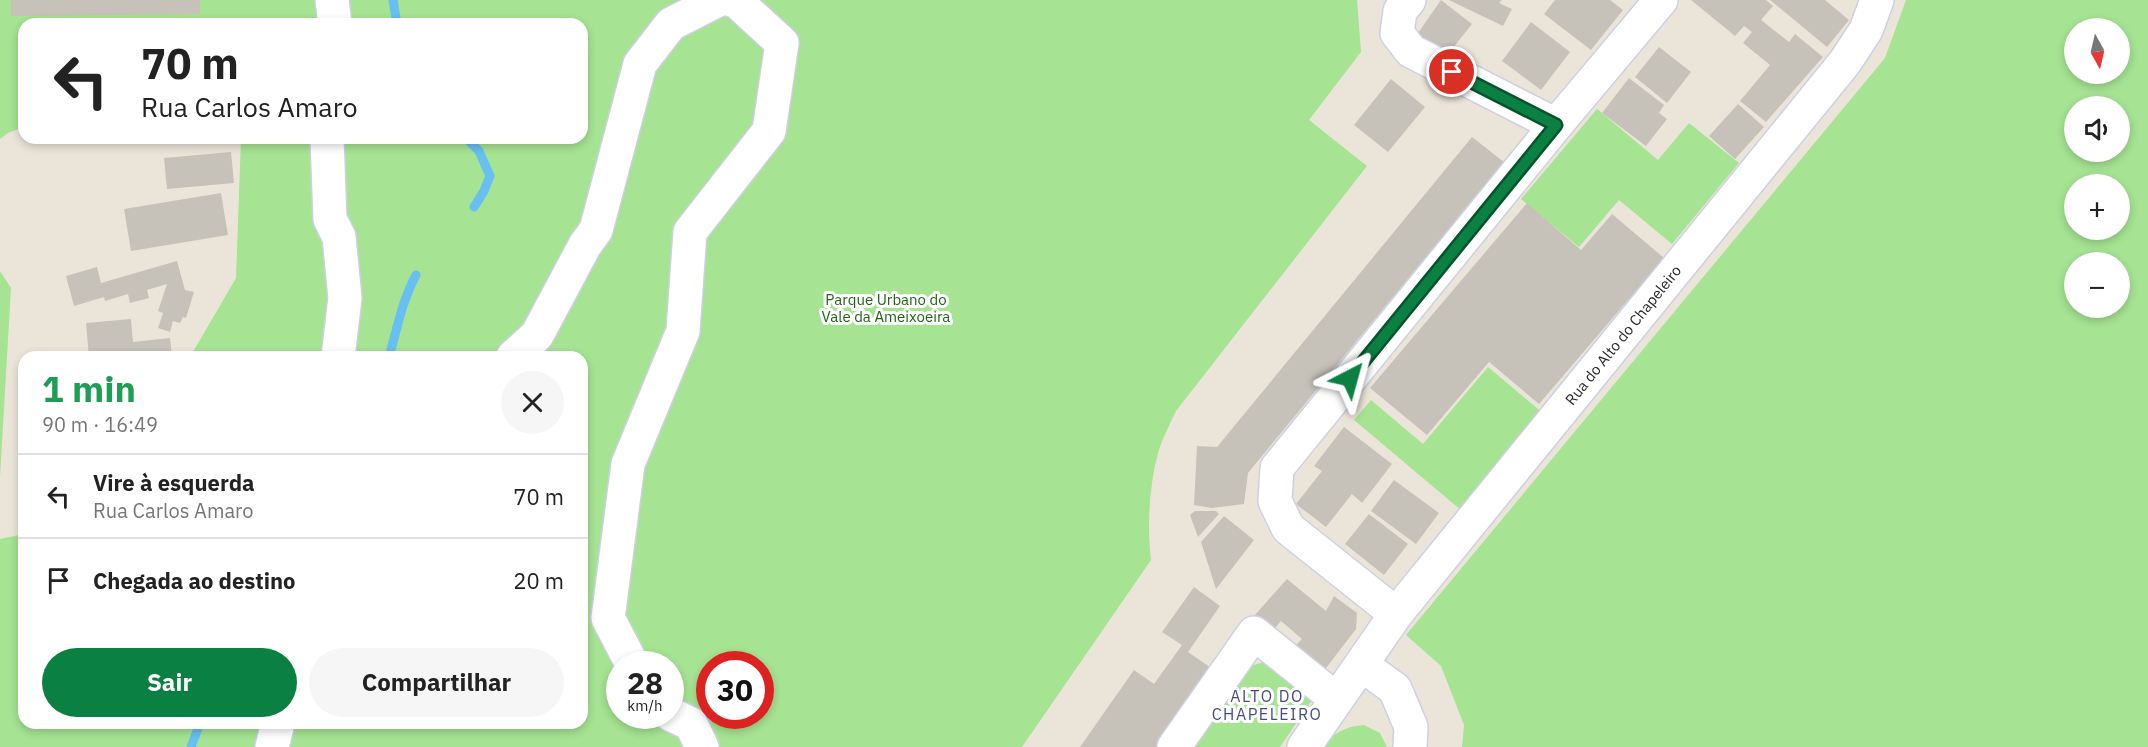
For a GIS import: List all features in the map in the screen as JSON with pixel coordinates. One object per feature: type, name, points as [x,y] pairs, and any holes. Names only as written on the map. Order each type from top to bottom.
[{"type":"street","points":[[332,0],[334,18]]},
{"type":"street","points":[[519,351],[537,334],[585,245],[596,230],[640,64],[671,24],[718,0]]},
{"type":"street","points":[[625,651],[608,618],[628,464],[683,331],[690,232],[769,131],[782,43],[735,0],[731,0]]},
{"type":"street","points":[[1409,0],[1400,11],[1397,33],[1411,51],[1556,125]]},
{"type":"street","points":[[1396,614],[1288,528],[1275,501],[1277,468],[1556,125],[1661,0]]},
{"type":"street","name":"Rua do Alto do Chapeleiro","points":[[1304,747],[1396,614],[1845,62],[1866,30],[1877,0]]},
{"type":"street","points":[[327,144],[330,219],[339,237],[345,298],[339,351]]},
{"type":"street","points":[[1174,747],[1254,633],[1336,699]]},
{"type":"street","points":[[1362,665],[1395,689],[1411,727],[1410,747]]},
{"type":"street","points":[[684,721],[691,724],[702,747]]},
{"type":"street","points":[[272,747],[276,729]]},
{"type":"green space","name":"Parque Urbano do Vale da Ameixoeira","points":[[0,0],[1357,0],[1361,52],[1309,120],[1367,166],[1176,411],[1166,432],[1155,466],[1149,520],[1151,560],[1022,747],[0,747],[0,539],[18,535],[18,729],[588,729],[588,351],[193,351],[236,278],[241,144],[588,144],[588,18],[18,18],[18,129],[0,139]]},
{"type":"green space","points":[[1906,0],[2148,0],[2148,747],[1462,747],[1464,725],[1441,666],[1406,635],[1885,58]]},
{"type":"green space","points":[[1597,109],[1658,160],[1689,123],[1739,163],[1672,244],[1619,200],[1579,247],[1521,199]]},
{"type":"green space","points":[[0,271],[11,288],[0,477]]},
{"type":"green space","points":[[1488,367],[1544,414],[1462,511],[1354,420],[1371,400],[1423,444]]},
{"type":"green space","points":[[1264,662],[1314,697],[1280,747],[1188,747],[1241,669]]},
{"type":"green space","points":[[1364,725],[1380,733],[1387,747],[1322,747],[1340,731]]},
{"type":"building","points":[[11,0],[200,0],[200,14],[11,16]]},
{"type":"building","points":[[1441,0],[1472,24],[1449,53],[1416,36]]},
{"type":"building","points":[[1449,0],[1502,0],[1499,3],[1512,9],[1503,26]]},
{"type":"building","points":[[1555,0],[1610,0],[1623,10],[1591,50],[1544,14]]},
{"type":"building","points":[[1691,0],[1766,0],[1773,6],[1761,20],[1789,42],[1795,34],[1823,57],[1766,122],[1740,101],[1770,65],[1743,43],[1752,32],[1744,26],[1735,36]]},
{"type":"building","points":[[1770,0],[1825,0],[1849,20],[1827,47]]},
{"type":"building","points":[[1531,22],[1570,52],[1541,90],[1502,61]]},
{"type":"building","points":[[1659,47],[1691,72],[1667,103],[1635,77]]},
{"type":"building","points":[[1629,78],[1664,105],[1659,113],[1667,119],[1646,146],[1602,113]]},
{"type":"building","points":[[1391,79],[1425,107],[1388,152],[1354,125]]},
{"type":"building","points":[[1738,104],[1764,127],[1735,159],[1709,136]]},
{"type":"building","points":[[1472,137],[1504,162],[1248,473],[1244,504],[1212,508],[1194,505],[1197,446],[1217,447]]},
{"type":"building","points":[[231,152],[234,183],[167,189],[164,158]]},
{"type":"building","points":[[221,193],[228,235],[131,251],[124,209]]},
{"type":"building","points":[[1527,203],[1581,250],[1612,214],[1664,258],[1539,404],[1489,362],[1427,435],[1370,388]]},
{"type":"building","points":[[177,261],[185,290],[194,292],[186,318],[183,317],[180,323],[173,321],[170,332],[158,328],[163,313],[158,311],[167,284],[147,290],[149,298],[130,303],[128,294],[105,301],[104,297],[74,306],[66,276],[97,267],[101,283]]},
{"type":"building","points":[[131,319],[133,342],[170,338],[171,351],[88,351],[86,323]]},
{"type":"building","points":[[1344,427],[1392,464],[1362,503],[1352,494],[1326,527],[1296,504],[1322,471],[1314,466]]},
{"type":"building","points":[[1394,480],[1439,513],[1416,544],[1371,511]]},
{"type":"building","points":[[1195,511],[1216,511],[1219,514],[1198,537],[1190,515]]},
{"type":"building","points":[[1369,514],[1408,544],[1384,575],[1345,544]]},
{"type":"building","points":[[1224,516],[1254,540],[1216,589],[1201,542]]},
{"type":"building","points":[[1287,579],[1326,611],[1334,596],[1357,613],[1356,629],[1323,672],[1292,649],[1302,639],[1281,621],[1272,631],[1254,616]]},
{"type":"building","points":[[1194,587],[1220,606],[1188,652],[1214,670],[1160,747],[1080,747],[1134,670],[1154,684],[1182,645],[1162,632]]},
{"type":"waterway","points":[[393,0],[396,18]]},
{"type":"waterway","points":[[472,144],[479,151],[490,176],[474,207]]},
{"type":"waterway","points":[[391,351],[403,305],[416,275]]},
{"type":"waterway","points":[[191,747],[198,729]]},
{"type":"district","name":"ALTO DO CHAPELEIRO","points":[[1267,705]]},
{"type":"route","points":[[1350,378],[1556,125],[1452,72]]}]
